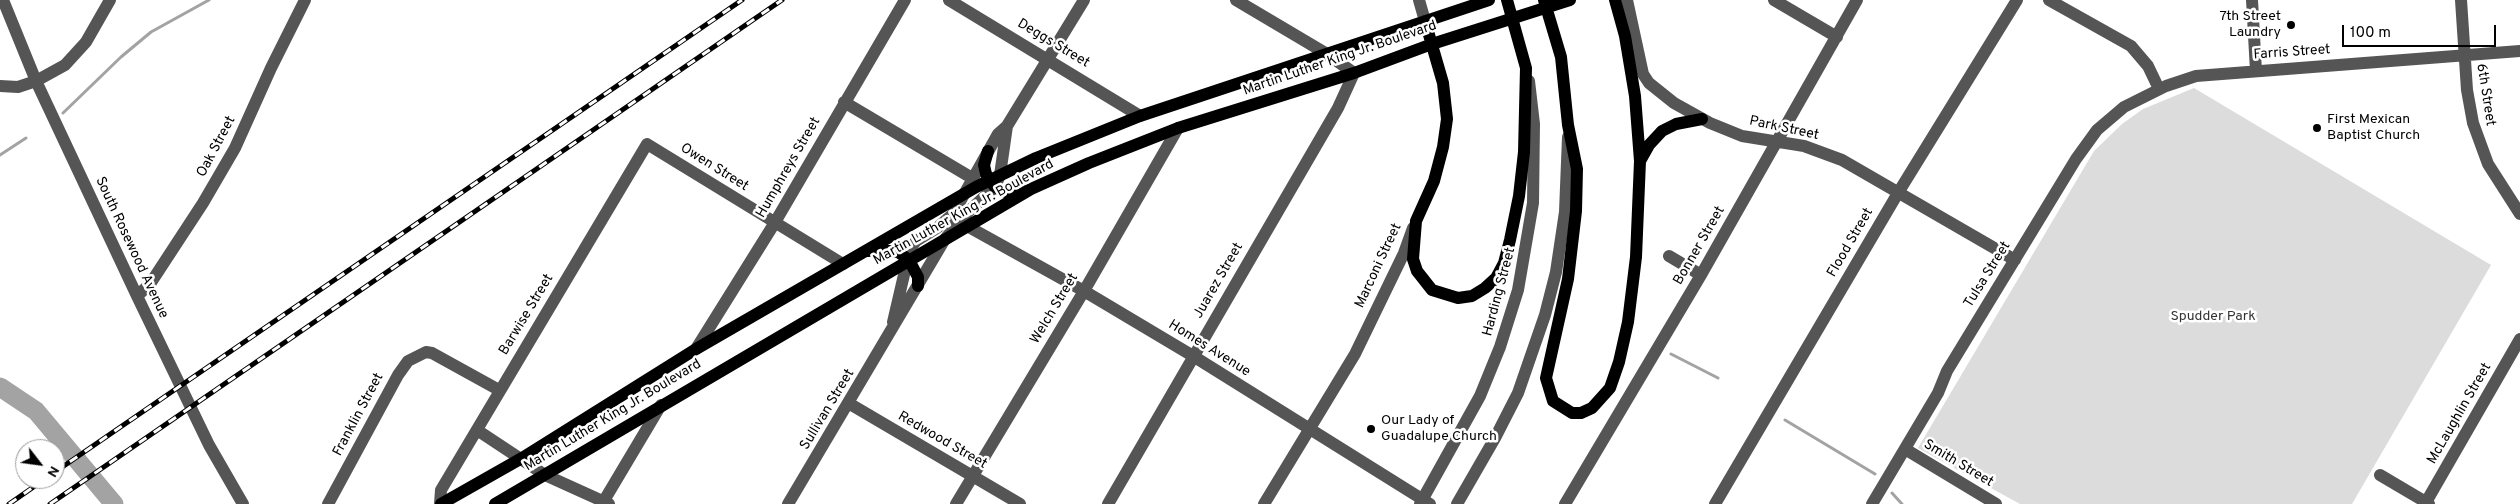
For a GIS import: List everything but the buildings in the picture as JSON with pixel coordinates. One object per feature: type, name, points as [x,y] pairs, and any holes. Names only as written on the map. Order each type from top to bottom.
[{"type":"main road","name":"Martin Luther King Jr. Boulevard","points":[[441,504],[522,458],[696,349],[842,264],[964,194],[995,181],[1036,158],[1140,116],[1489,0]]},
{"type":"main road","points":[[1416,221],[1413,259],[1417,271],[1432,290],[1458,298],[1472,296],[1496,278],[1504,263],[1510,240],[1524,152],[1526,68],[1507,0]]},
{"type":"main road","points":[[1544,0],[1561,58],[1568,125],[1577,169],[1576,211],[1568,279],[1546,378],[1553,401],[1572,413],[1581,413],[1592,408],[1602,401],[1610,388],[1619,362],[1634,288],[1640,212],[1640,161],[1635,96],[1625,36],[1615,0]]},
{"type":"main road","name":"Martin Luther King Jr. Boulevard","points":[[495,504],[661,405],[1031,190],[1089,163],[1178,128],[1354,73],[1432,44],[1570,0]]},
{"type":"main road","name":"Marconi Street","points":[[1416,221],[1434,181],[1444,147],[1447,119],[1443,83],[1426,21]]},
{"type":"main road","points":[[1640,161],[1649,145],[1662,131],[1676,124],[1702,119]]},
{"type":"main road","points":[[988,151],[984,165],[995,181],[1008,193],[1031,190]]},
{"type":"main road","points":[[865,251],[898,252],[909,260],[918,277],[918,286]]},
{"type":"street","name":"South Rosewood Avenue","points":[[3,0],[36,82],[137,296],[209,445],[243,504]]},
{"type":"street","points":[[0,86],[18,87],[36,82],[73,59],[110,0]]},
{"type":"street","name":"Oak Street","points":[[137,296],[150,284],[203,203],[235,148],[274,61],[305,0]]},
{"type":"street","name":"Humphreys Street","points":[[696,349],[774,224],[905,0]]},
{"type":"street","name":"Deggs Street","points":[[949,0],[1048,58],[1140,116]]},
{"type":"street","name":"Sullivan Street","points":[[892,331],[910,249],[916,241],[937,228],[953,214],[998,134],[1007,126],[1084,0]]},
{"type":"street","points":[[1236,0],[1327,54],[1354,73]]},
{"type":"street","points":[[1419,0],[1426,21]]},
{"type":"street","name":"Park Street","points":[[1626,0],[1643,74],[1659,92],[1702,119],[1742,136],[1778,140],[1831,155],[2016,260]]},
{"type":"street","points":[[1774,0],[1837,37]]},
{"type":"street","name":"Bonner Street","points":[[1565,504],[1701,275],[1857,0]]},
{"type":"street","name":"Flood Street","points":[[1715,504],[1898,193],[2017,0]]},
{"type":"street","points":[[2050,0],[2131,46],[2148,66],[2159,89]]},
{"type":"street","points":[[2252,0],[2256,71]]},
{"type":"street","name":"6th Street","points":[[2461,0],[2467,90],[2475,131],[2488,164],[2520,214]]},
{"type":"street","name":"Farris Street","points":[[2159,89],[2196,76],[2520,51]]},
{"type":"street","name":"Harding Street","points":[[1424,502],[1480,396],[1500,347],[1518,290],[1530,228],[1535,163],[1531,94],[1526,68]]},
{"type":"street","name":"Juarez Street","points":[[1108,504],[1338,108],[1354,73]]},
{"type":"street","name":"Tulsa Street","points":[[1872,504],[1938,393],[1947,371],[2086,142],[2116,113],[2159,89]]},
{"type":"street","points":[[844,102],[972,178]]},
{"type":"street","points":[[1457,504],[1495,438],[1518,393],[1546,315],[1556,272],[1565,212],[1568,125]]},
{"type":"street","name":"Sullivan Street","points":[[788,504],[850,404],[945,239],[995,181],[1007,126]]},
{"type":"street","name":"Welch Street","points":[[956,504],[1084,291],[1178,128]]},
{"type":"street","name":"Owen Street","points":[[647,144],[774,224],[842,264]]},
{"type":"street","name":"Barwise Street","points":[[441,504],[441,490],[647,144]]},
{"type":"street","name":"Marconi Street","points":[[1264,504],[1355,354],[1404,253],[1416,221]]},
{"type":"street","name":"Homes Avenue","points":[[967,226],[1084,291],[1193,356],[1424,502]]},
{"type":"street","points":[[1669,256],[1701,275]]},
{"type":"street","name":"McLaughlin Street","points":[[2427,504],[2520,339]]},
{"type":"street","name":"Franklin Street","points":[[328,504],[402,367],[408,360],[428,352],[443,357],[499,390]]},
{"type":"street","name":"Redwood Street","points":[[850,404],[1020,504]]},
{"type":"street","points":[[477,430],[545,475],[605,503],[661,405]]},
{"type":"street","name":"Smith Street","points":[[1905,449],[1996,504]]},
{"type":"street","points":[[2380,475],[2427,504]]},
{"type":"green space","name":"Spudder Park","points":[[2194,88],[2491,265],[2352,504],[2020,504],[1918,448],[2094,151],[2122,124],[2143,109]]},
{"type":"waterway","points":[[63,113],[121,57],[151,32],[209,0]]},
{"type":"waterway","points":[[0,155],[26,138]]},
{"type":"waterway","points":[[1671,354],[1718,378]]},
{"type":"waterway","points":[[0,387],[36,411],[114,504]]},
{"type":"waterway","points":[[1785,420],[1875,474]]},
{"type":"waterway","points":[[1892,493],[1902,504]]},
{"type":"railway","points":[[65,465],[742,0]]},
{"type":"railway","points":[[50,504],[782,0]]},
{"type":"railway","points":[[9,504],[31,489]]},
{"type":"place","name":"7th Street Laundry","points":[[2291,25]]},
{"type":"place","name":"First Mexican Baptist Church","points":[[2317,128]]},
{"type":"place","name":"Our Lady of Guadalupe Church","points":[[1371,429]]}]
